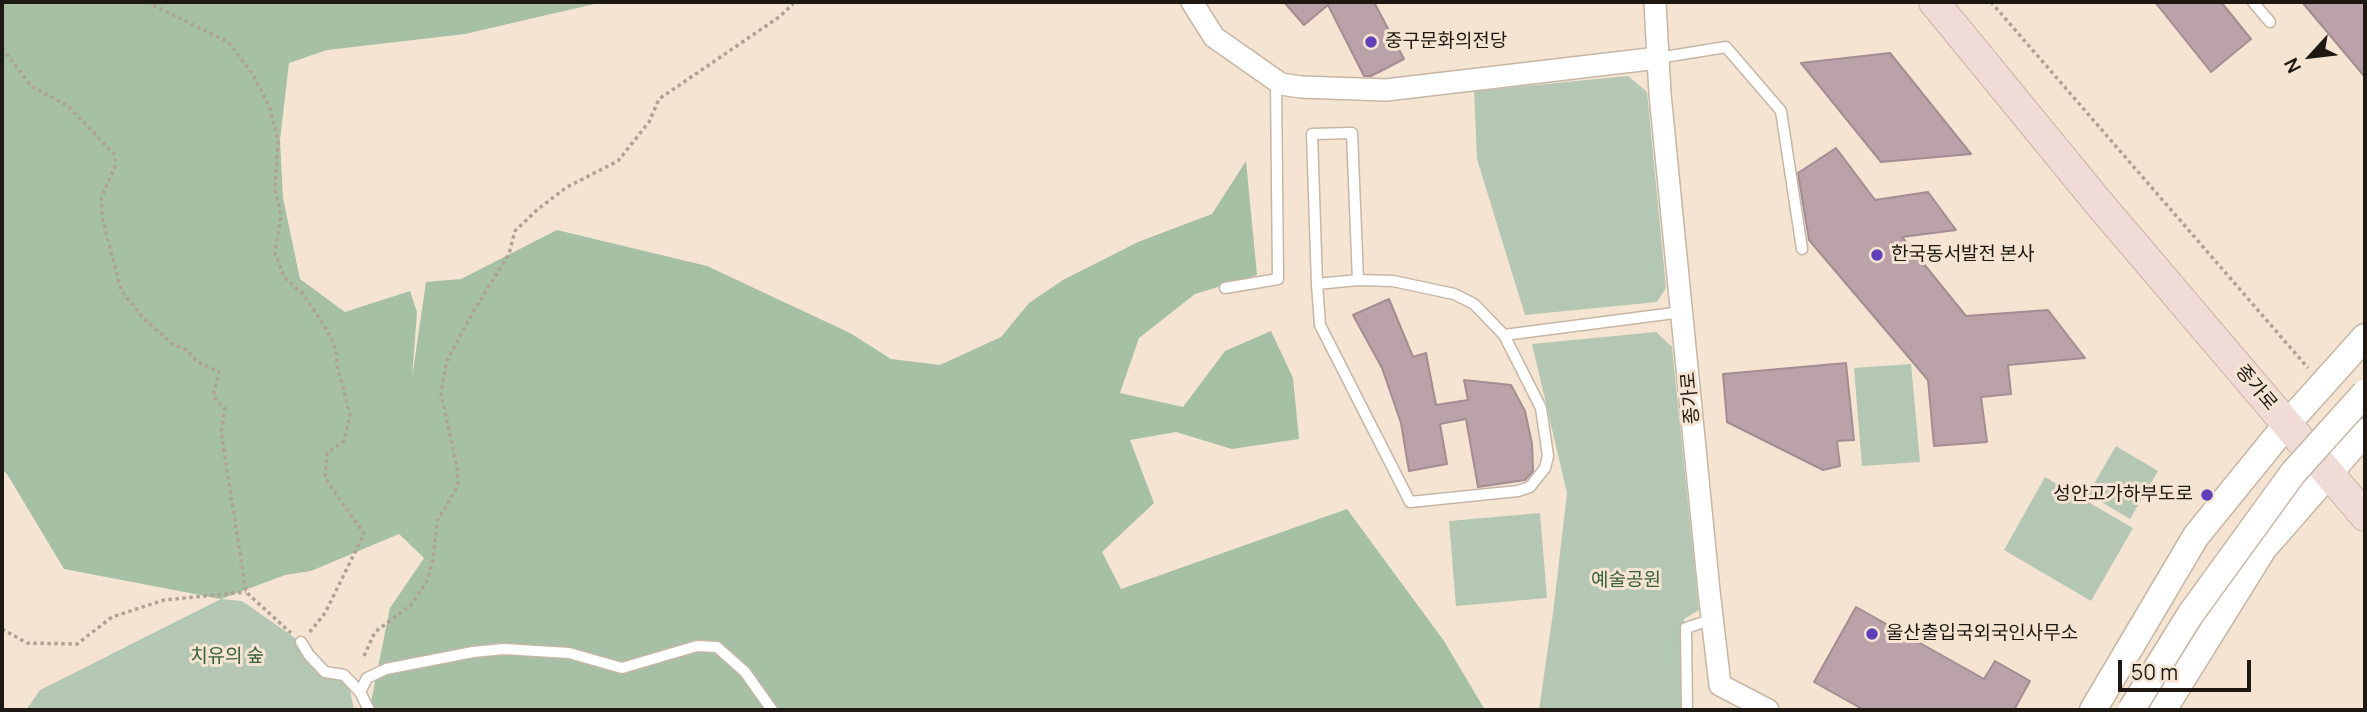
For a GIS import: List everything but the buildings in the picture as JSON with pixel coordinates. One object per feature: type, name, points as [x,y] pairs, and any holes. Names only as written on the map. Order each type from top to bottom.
[{"type":"main road","name":"종가로","points":[[1934,2],[2097,201],[2365,516]]},
{"type":"street","points":[[1192,2],[1214,37],[1281,84],[1301,87],[1387,90],[1658,58]]},
{"type":"street","name":"종가로","points":[[1655,2],[1682,312],[1720,685],[1768,710]]},
{"type":"street","points":[[2093,710],[2196,536],[2287,424],[2365,337]]},
{"type":"street","points":[[2132,710],[2190,615],[2293,473],[2365,393]]},
{"type":"street","points":[[2163,710],[2263,549],[2365,432]]},
{"type":"lane","points":[[2253,2],[2270,22]]},
{"type":"lane","points":[[1658,58],[1726,47],[1781,111],[1802,249]]},
{"type":"lane","points":[[1225,288],[1278,279],[1276,81]]},
{"type":"lane","points":[[1317,284],[1358,280],[1393,281],[1454,294],[1474,304],[1504,335],[1541,408],[1548,456],[1545,468],[1530,487],[1518,491],[1410,502],[1320,324],[1317,284],[1312,134],[1352,133],[1358,280]]},
{"type":"lane","points":[[1504,335],[1682,312]]},
{"type":"lane","points":[[1687,710],[1686,628],[1713,619]]},
{"type":"lane","points":[[301,642],[325,672],[344,675],[360,692],[369,710]]},
{"type":"lane","points":[[360,692],[367,678],[386,669],[473,652],[504,649],[569,653],[622,668],[698,646],[717,647],[745,672],[772,710]]},
{"type":"path","points":[[2,48],[31,86],[68,106],[115,155],[116,164],[101,198],[102,217],[121,290],[144,319],[166,338],[187,350],[198,362],[219,372],[213,396],[225,409],[221,431],[246,592],[301,642],[325,613],[364,534],[325,478],[327,453],[345,441],[350,415],[336,350],[327,330],[303,294],[284,277],[275,253],[281,215],[275,189],[278,141],[270,108],[252,73],[228,42],[147,2]]},
{"type":"path","points":[[363,656],[375,632],[411,604],[427,581],[433,560],[437,521],[458,486],[457,467],[441,394],[447,361],[509,254],[515,232],[566,187],[618,161],[649,122],[659,99],[779,16],[793,2]]},
{"type":"path","points":[[1991,2],[2322,384]]},
{"type":"path","points":[[2,629],[27,643],[77,644],[112,617],[164,600],[246,592]]},
{"type":"green space","points":[[2,2],[603,2],[465,34],[327,50],[289,63],[280,140],[283,198],[300,279],[345,312],[410,291],[417,312],[412,378],[426,282],[461,279],[557,230],[707,266],[850,333],[891,359],[940,365],[1001,337],[1029,303],[1063,280],[1138,242],[1212,214],[1246,161],[1257,275],[1195,294],[1139,338],[1120,393],[1183,407],[1225,351],[1271,331],[1293,378],[1299,439],[1232,449],[1176,432],[1130,440],[1154,503],[1102,552],[1121,589],[1347,509],[1444,641],[1485,710],[372,710],[370,707],[390,608],[424,558],[399,534],[311,571],[285,575],[221,599],[64,569],[7,474],[2,470]]},
{"type":"green space","points":[[1628,76],[1647,92],[1666,288],[1657,302],[1525,315],[1477,159],[1474,91]]},
{"type":"green space","name":"예술공원","points":[[1656,332],[1672,347],[1699,610],[1684,619],[1682,710],[1539,710],[1567,493],[1532,344]]},
{"type":"green space","points":[[1911,364],[1920,462],[1862,466],[1854,368]]},
{"type":"green space","points":[[2116,446],[2158,471],[2130,519],[2088,494]]},
{"type":"green space","points":[[2045,477],[2133,528],[2091,601],[2004,550]]},
{"type":"green space","points":[[1540,513],[1547,598],[1456,606],[1449,521]]},
{"type":"green space","name":"치유의 숲","points":[[221,599],[242,601],[295,638],[349,685],[354,710],[26,710],[40,690]]},
{"type":"place","name":"중구문화의전당","points":[[1371,42]]},
{"type":"place","name":"한국동서발전 본사","points":[[1877,255]]},
{"type":"place","name":"성안고가하부도로","points":[[2207,495]]},
{"type":"place","name":"울산출입국외국인사무소","points":[[1872,634]]}]
